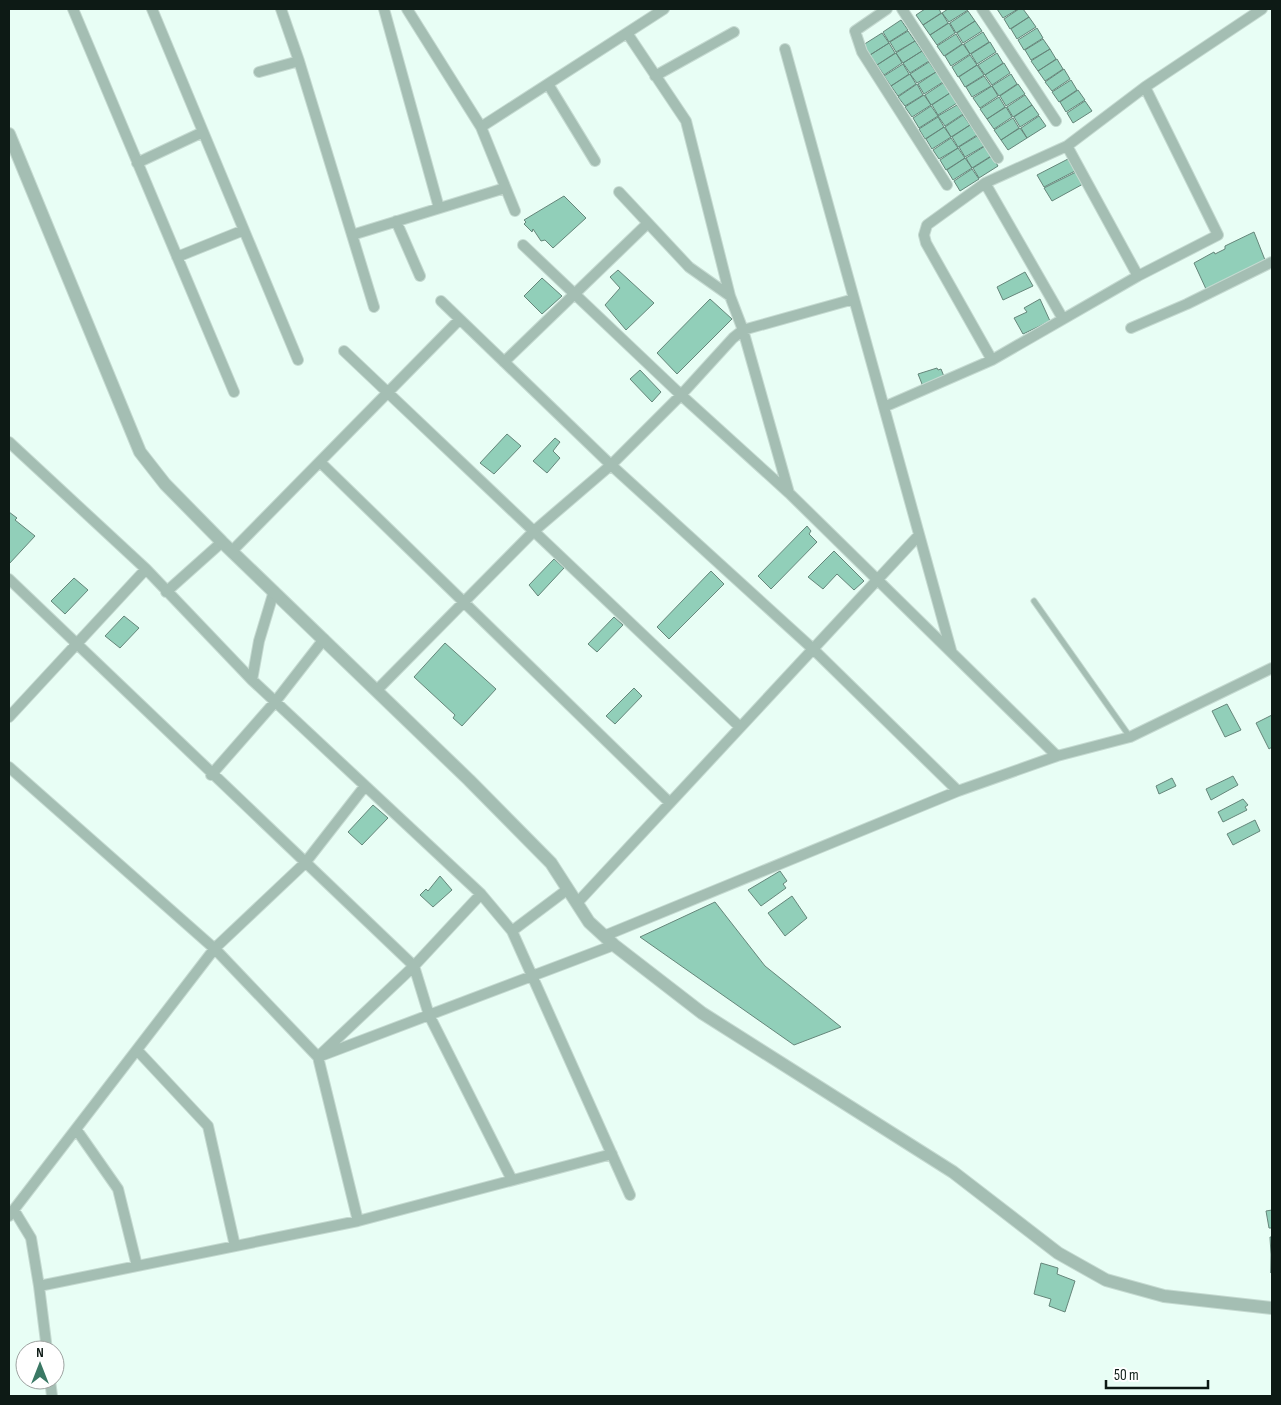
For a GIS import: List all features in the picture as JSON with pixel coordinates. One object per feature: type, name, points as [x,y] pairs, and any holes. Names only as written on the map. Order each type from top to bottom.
[{"type":"street","points":[[73,9],[234,392]]},
{"type":"street","points":[[152,9],[298,360]]},
{"type":"street","points":[[281,9],[299,61],[374,307]]},
{"type":"street","points":[[384,9],[439,208]]},
{"type":"street","points":[[407,9],[481,127],[515,211]]},
{"type":"street","points":[[481,127],[664,9]]},
{"type":"street","points":[[887,9],[855,31],[862,52],[947,185]]},
{"type":"street","points":[[902,9],[998,158]]},
{"type":"street","points":[[982,9],[1056,121]]},
{"type":"street","points":[[992,360],[926,243],[924,235],[928,224],[985,183],[1067,146],[1145,88],[1262,9]]},
{"type":"street","points":[[655,76],[734,32]]},
{"type":"street","points":[[627,33],[686,121],[730,296],[743,330],[789,494]]},
{"type":"street","points":[[785,48],[952,652]]},
{"type":"street","points":[[259,72],[299,61]]},
{"type":"street","points":[[548,84],[595,161]]},
{"type":"street","points":[[884,407],[992,360],[1138,276],[1218,234],[1145,88]]},
{"type":"street","points":[[138,163],[203,132]]},
{"type":"street","points":[[9,134],[140,452],[165,484],[222,542],[233,550],[324,638],[551,863],[589,922],[609,941],[702,1013],[953,1172],[1058,1253],[1106,1280],[1164,1296],[1272,1308]]},
{"type":"street","points":[[1067,146],[1138,276]]},
{"type":"street","points":[[985,183],[1063,319]]},
{"type":"street","points":[[352,235],[505,188]]},
{"type":"street","points":[[619,192],[689,267],[730,296]]},
{"type":"street","points":[[396,221],[420,276]]},
{"type":"street","points":[[504,362],[647,224]]},
{"type":"street","points":[[177,257],[244,230]]},
{"type":"street","points":[[523,246],[789,494],[1057,756]]},
{"type":"street","points":[[1131,328],[1187,304],[1272,262]]},
{"type":"street","points":[[377,690],[534,531],[611,466],[681,395],[733,338],[743,330],[854,299]]},
{"type":"street","points":[[441,301],[611,466],[813,649],[958,791]]},
{"type":"street","points":[[233,550],[459,320]]},
{"type":"street","points":[[344,351],[740,727]]},
{"type":"street","points":[[10,441],[146,569],[252,680],[481,894],[512,931],[630,1195]]},
{"type":"street","points":[[320,462],[670,803]]},
{"type":"street","points":[[576,903],[919,535]]},
{"type":"street","points":[[166,592],[222,542]]},
{"type":"street","points":[[9,717],[146,569]]},
{"type":"street","points":[[9,579],[211,775],[414,966],[430,1015],[512,1180]]},
{"type":"street","points":[[252,680],[261,633],[274,591]]},
{"type":"street","points":[[211,775],[275,702],[324,638]]},
{"type":"street","points":[[318,1057],[532,976],[958,791],[1057,756],[1130,737],[1272,668]]},
{"type":"street","points":[[9,767],[216,950],[318,1057],[358,1221]]},
{"type":"street","points":[[45,1340],[31,1238],[11,1213],[216,950],[215,948],[306,863],[365,786]]},
{"type":"street","points":[[512,931],[568,889]]},
{"type":"street","points":[[318,1057],[414,966],[481,894]]},
{"type":"street","points":[[137,1050],[208,1126],[235,1246]]},
{"type":"street","points":[[76,1128],[118,1189],[137,1266]]},
{"type":"street","points":[[39,1286],[358,1221],[612,1154]]},
{"type":"lane","points":[[1034,601],[1130,737]]},
{"type":"building","points":[[925,9],[939,9],[941,13],[923,25],[916,15]]},
{"type":"building","points":[[948,9],[968,10],[949,22],[942,13]]},
{"type":"building","points":[[997,9],[1018,9],[1003,18]]},
{"type":"building","points":[[1019,9],[1023,9],[1029,17],[1010,29],[1004,19]]},
{"type":"building","points":[[968,11],[975,21],[956,33],[950,23]]},
{"type":"building","points":[[942,13],[948,23],[930,35],[923,25]]},
{"type":"building","points":[[1029,17],[1036,27],[1017,39],[1011,29]]},
{"type":"building","points":[[901,20],[908,30],[889,42],[883,32]]},
{"type":"building","points":[[975,21],[982,31],[963,43],[957,33]]},
{"type":"building","points":[[949,23],[955,33],[937,45],[930,35]]},
{"type":"building","points":[[1037,28],[1043,38],[1024,50],[1018,40]]},
{"type":"building","points":[[908,31],[915,41],[896,52],[890,42]]},
{"type":"building","points":[[983,32],[989,42],[970,54],[964,44]]},
{"type":"building","points":[[882,33],[889,43],[870,55],[863,45]]},
{"type":"building","points":[[956,34],[962,44],[944,56],[937,46]]},
{"type":"building","points":[[1043,39],[1050,49],[1031,60],[1025,50]]},
{"type":"building","points":[[915,41],[922,51],[903,63],[896,53]]},
{"type":"building","points":[[990,42],[996,52],[977,64],[971,54]]},
{"type":"building","points":[[889,43],[895,53],[877,65],[870,55]]},
{"type":"building","points":[[963,44],[970,54],[951,66],[945,56]]},
{"type":"building","points":[[1050,49],[1056,59],[1038,71],[1031,61]]},
{"type":"building","points":[[922,51],[929,61],[910,73],[903,63]]},
{"type":"building","points":[[896,53],[902,63],[884,75],[877,65]]},
{"type":"building","points":[[997,53],[1003,63],[985,75],[978,65]]},
{"type":"building","points":[[970,55],[977,65],[958,77],[952,67]]},
{"type":"building","points":[[1057,59],[1063,69],[1045,81],[1038,71]]},
{"type":"building","points":[[929,62],[936,72],[917,83],[910,74]]},
{"type":"building","points":[[1004,63],[1010,73],[992,85],[985,75]]},
{"type":"building","points":[[903,64],[909,74],[891,86],[884,76]]},
{"type":"building","points":[[977,65],[984,75],[965,87],[959,77]]},
{"type":"building","points":[[1064,69],[1070,79],[1052,91],[1045,82]]},
{"type":"building","points":[[936,72],[943,82],[924,94],[918,84]]},
{"type":"building","points":[[910,74],[916,84],[898,96],[891,86]]},
{"type":"building","points":[[1011,74],[1017,84],[999,96],[992,86]]},
{"type":"building","points":[[984,76],[991,86],[972,97],[966,87]]},
{"type":"building","points":[[1071,80],[1077,90],[1059,102],[1052,92]]},
{"type":"building","points":[[943,83],[950,93],[931,105],[925,95]]},
{"type":"building","points":[[917,84],[923,95],[905,106],[898,97]]},
{"type":"building","points":[[1018,84],[1025,94],[1006,106],[1000,96]]},
{"type":"building","points":[[992,86],[998,96],[980,108],[973,98]]},
{"type":"building","points":[[1078,90],[1085,100],[1066,112],[1060,102]]},
{"type":"building","points":[[950,93],[957,103],[938,115],[932,105]]},
{"type":"building","points":[[924,95],[931,105],[912,117],[905,107]]},
{"type":"building","points":[[1025,95],[1032,105],[1013,117],[1007,107]]},
{"type":"building","points":[[999,97],[1005,107],[987,119],[980,109]]},
{"type":"building","points":[[1085,101],[1092,111],[1073,123],[1067,113]]},
{"type":"building","points":[[957,105],[963,114],[945,126],[938,116]]},
{"type":"building","points":[[1032,105],[1039,115],[1020,127],[1014,117]]},
{"type":"building","points":[[931,106],[938,116],[919,128],[913,118]]},
{"type":"building","points":[[1006,107],[1012,117],[994,129],[987,119]]},
{"type":"building","points":[[963,115],[970,125],[951,137],[945,127]]},
{"type":"building","points":[[1039,116],[1046,126],[1027,138],[1021,128]]},
{"type":"building","points":[[938,117],[944,127],[925,139],[919,129]]},
{"type":"building","points":[[1013,118],[1019,128],[1001,140],[994,130]]},
{"type":"building","points":[[970,125],[977,135],[958,147],[952,137]]},
{"type":"building","points":[[944,127],[951,137],[932,149],[926,139]]},
{"type":"building","points":[[1020,128],[1027,138],[1008,150],[1001,140]]},
{"type":"building","points":[[977,136],[984,146],[965,157],[959,147]]},
{"type":"building","points":[[951,138],[958,148],[939,159],[933,150]]},
{"type":"building","points":[[985,146],[991,156],[972,168],[966,158]]},
{"type":"building","points":[[958,148],[965,158],[946,170],[940,160]]},
{"type":"building","points":[[992,156],[998,166],[979,178],[973,168]]},
{"type":"building","points":[[965,158],[972,168],[953,180],[947,170]]},
{"type":"building","points":[[1068,159],[1075,171],[1044,187],[1037,175]]},
{"type":"building","points":[[972,169],[979,179],[960,191],[954,181]]},
{"type":"building","points":[[1076,172],[1083,184],[1052,201],[1044,188]]},
{"type":"building","points":[[564,196],[586,218],[553,248],[545,240],[541,241],[533,229],[532,232],[524,224],[526,222],[524,220]]},
{"type":"building","points":[[1254,232],[1265,260],[1206,289],[1194,263],[1214,252],[1215,254],[1225,249],[1225,246]]},
{"type":"building","points":[[618,270],[654,303],[626,330],[605,305],[620,288],[610,277]]},
{"type":"building","points":[[1025,272],[1033,286],[1003,300],[997,287]]},
{"type":"building","points":[[542,278],[562,296],[542,314],[524,296]]},
{"type":"building","points":[[710,299],[732,319],[677,374],[657,353]]},
{"type":"building","points":[[1040,299],[1050,321],[1023,334],[1014,318],[1027,312],[1024,308]]},
{"type":"building","points":[[937,368],[938,370],[941,369],[945,379],[921,387],[922,384],[918,374]]},
{"type":"building","points":[[640,370],[661,392],[652,402],[630,379]]},
{"type":"building","points":[[507,434],[521,446],[494,474],[480,463]]},
{"type":"building","points":[[555,438],[560,442],[553,451],[560,458],[547,473],[533,461]]},
{"type":"building","points":[[9,512],[17,518],[15,520],[35,536],[9,564]]},
{"type":"building","points":[[807,526],[811,531],[809,534],[817,542],[771,589],[758,576]]},
{"type":"building","points":[[834,551],[864,581],[854,590],[837,574],[823,589],[808,577]]},
{"type":"building","points":[[554,559],[564,568],[538,596],[529,585]]},
{"type":"building","points":[[711,571],[724,584],[669,639],[657,627]]},
{"type":"building","points":[[74,578],[88,590],[65,614],[51,601]]},
{"type":"building","points":[[124,616],[139,628],[120,648],[105,636]]},
{"type":"building","points":[[614,617],[623,625],[597,652],[588,644]]},
{"type":"building","points":[[445,643],[496,689],[462,726],[453,718],[455,715],[414,677]]},
{"type":"building","points":[[634,688],[642,696],[615,724],[606,716]]},
{"type":"building","points":[[1227,704],[1241,730],[1225,737],[1212,711]]},
{"type":"building","points":[[1272,715],[1272,747],[1269,749],[1256,723]]},
{"type":"building","points":[[1233,776],[1238,785],[1211,800],[1206,789]]},
{"type":"building","points":[[1172,778],[1176,786],[1159,794],[1156,786]]},
{"type":"building","points":[[1243,799],[1248,805],[1245,807],[1247,810],[1223,822],[1218,812]]},
{"type":"building","points":[[373,805],[388,818],[362,845],[348,832]]},
{"type":"building","points":[[1255,820],[1260,831],[1233,845],[1227,834]]},
{"type":"building","points":[[780,871],[787,881],[783,884],[786,888],[761,906],[748,890]]},
{"type":"building","points":[[440,876],[452,890],[433,907],[420,895],[426,889],[428,891]]},
{"type":"building","points":[[792,896],[807,918],[785,936],[768,913]]},
{"type":"building","points":[[715,902],[765,966],[841,1027],[794,1045],[640,937]]},
{"type":"building","points":[[1272,1210],[1272,1228],[1269,1228],[1266,1211]]},
{"type":"building","points":[[1270,1237],[1272,1237],[1271,1273],[1271,1254]]},
{"type":"building","points":[[1041,1263],[1058,1268],[1057,1274],[1075,1281],[1065,1312],[1049,1306],[1051,1299],[1034,1294]]}]
